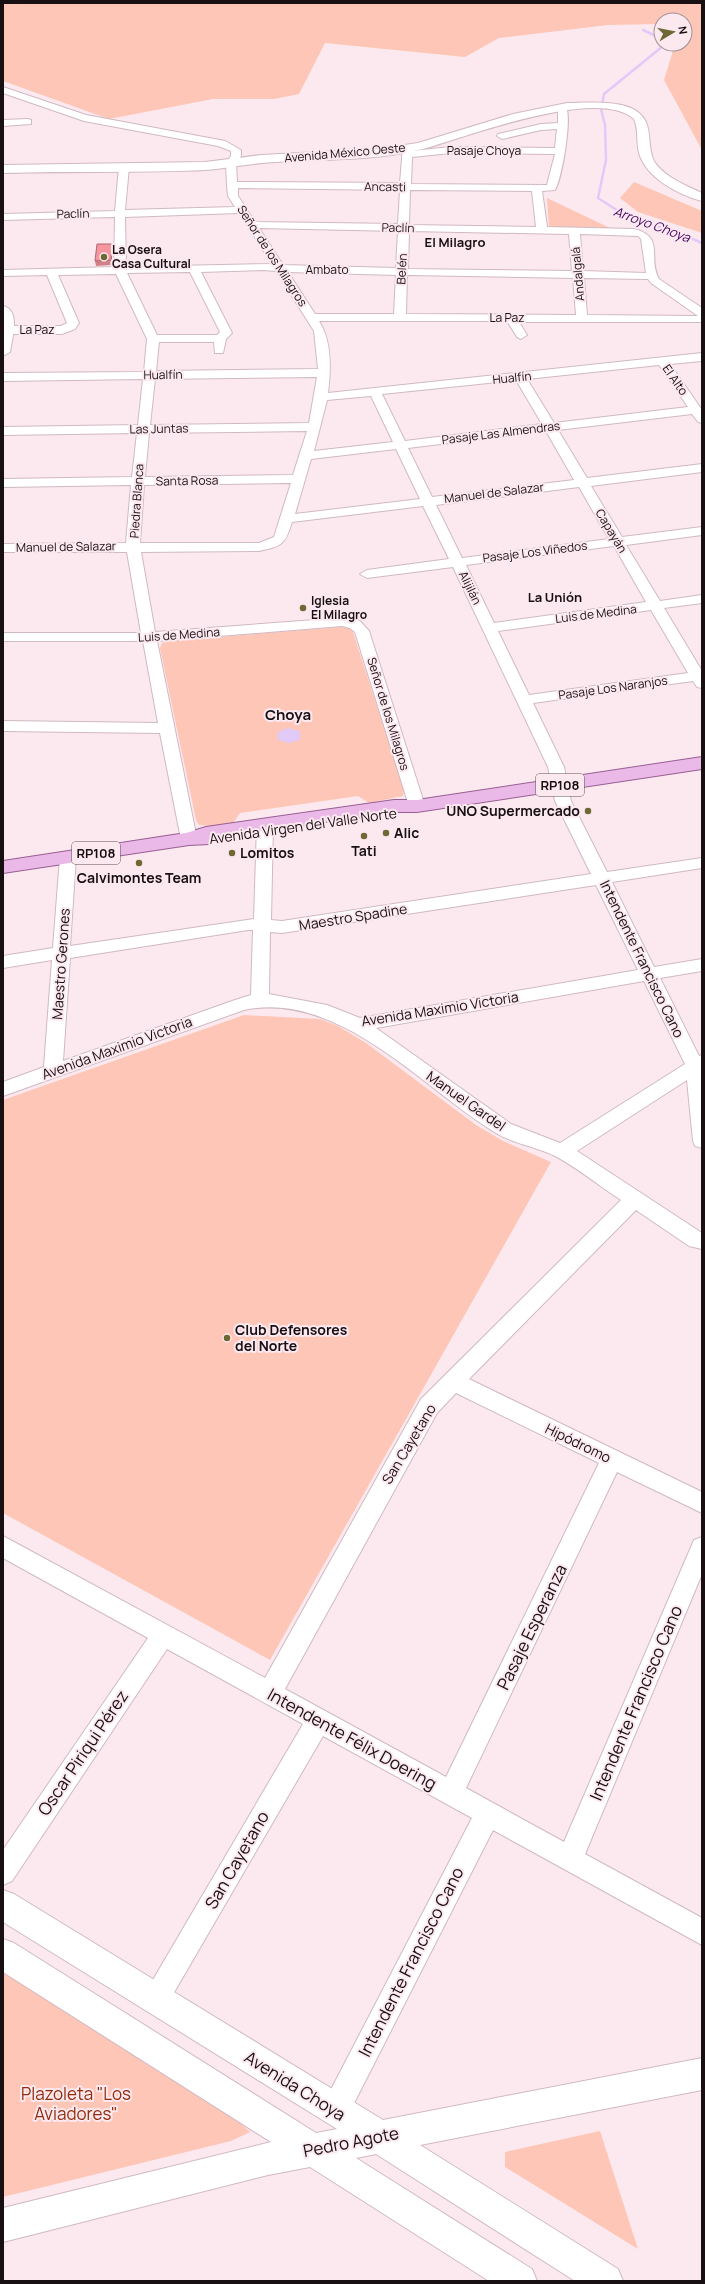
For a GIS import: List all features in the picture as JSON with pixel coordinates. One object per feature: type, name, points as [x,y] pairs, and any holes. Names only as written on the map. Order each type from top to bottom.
[{"type":"main road","name":"Avenida México Oeste","points":[[3,168],[205,166],[261,159],[407,151],[529,112],[559,106],[610,106],[632,112],[639,118],[642,124],[644,150],[648,160],[660,175],[670,183],[702,197]]},
{"type":"main road","points":[[3,310],[8,323],[5,330],[3,352]]},
{"type":"main road","name":"Avenida Virgen del Valle Norte","points":[[3,867],[189,840],[207,841],[265,828],[397,813],[417,806],[702,763]]},
{"type":"main road","name":"Avenida Choya","points":[[3,1905],[335,2111],[378,2136],[425,2168],[606,2281]]},
{"type":"main road","points":[[3,1954],[520,2281]]},
{"type":"main road","name":"Pedro Agote","points":[[3,2225],[268,2159],[378,2136],[702,2074]]},
{"type":"street","name":"Señor de los Milagros","points":[[3,90],[84,118],[232,146],[236,150],[236,156],[231,163],[233,196],[240,210],[312,317],[320,331],[323,345],[324,373],[322,397],[306,456],[280,539],[273,544]]},
{"type":"street","points":[[542,230],[537,189],[551,188],[558,169],[561,151],[563,109]]},
{"type":"street","points":[[3,123],[28,122]]},
{"type":"street","points":[[502,136],[542,127],[562,126]]},
{"type":"street","name":"Pasaje Choya","points":[[407,151],[561,151]]},
{"type":"street","name":"Belén","points":[[400,317],[407,151]]},
{"type":"street","points":[[124,167],[120,212],[120,270],[153,339],[220,338],[226,333],[194,269]]},
{"type":"street","name":"Ancasti","points":[[232,185],[537,189]]},
{"type":"street","name":"Paclín","points":[[3,217],[120,212],[240,210]]},
{"type":"street","name":"Paclín","points":[[251,226],[634,232],[642,234],[646,238],[652,276]]},
{"type":"street","name":"Andalgalá","points":[[574,231],[582,318]]},
{"type":"street","name":"Ambato","points":[[3,273],[120,270],[280,269],[652,276]]},
{"type":"street","name":"La Paz","points":[[5,330],[62,330],[71,326],[72,323],[51,272]]},
{"type":"street","points":[[652,276],[655,281],[702,313]]},
{"type":"street","name":"La Paz","points":[[312,317],[702,319]]},
{"type":"street","points":[[511,318],[521,335]]},
{"type":"street","points":[[219,350],[220,338]]},
{"type":"street","name":"Piedra Blanca","points":[[153,339],[132,538],[135,546],[149,638],[189,840]]},
{"type":"street","name":"Hualfín","points":[[322,397],[520,377],[702,356]]},
{"type":"street","name":"El Alto","points":[[662,361],[699,415]]},
{"type":"street","name":"Hualfín","points":[[3,377],[324,373]]},
{"type":"street","name":"Capayán","points":[[520,377],[655,606],[700,678]]},
{"type":"street","name":"Alijilán","points":[[375,392],[556,767],[559,785]]},
{"type":"street","name":"Pasaje Las Almendras","points":[[306,456],[550,428],[699,415]]},
{"type":"street","name":"Las Juntas","points":[[3,431],[314,427]]},
{"type":"street","name":"Manuel de Salazar","points":[[286,519],[702,468]]},
{"type":"street","name":"Santa Rosa","points":[[3,483],[298,479]]},
{"type":"street","name":"Pasaje Los Viñedos","points":[[367,574],[702,531]]},
{"type":"street","name":"Manuel de Salazar","points":[[3,548],[135,546],[258,547],[273,544]]},
{"type":"street","name":"Luis de Medina","points":[[489,628],[702,599]]},
{"type":"street","name":"Luis de Medina","points":[[3,637],[149,638],[342,622],[355,624]]},
{"type":"street","name":"Señor de los Milagros","points":[[355,624],[362,631],[417,806]]},
{"type":"street","name":"Pasaje Los Naranjos","points":[[524,700],[700,678]]},
{"type":"street","points":[[3,726],[166,728]]},
{"type":"street","name":"Intendente Francisco Cano","points":[[559,785],[563,801],[595,868],[603,879],[698,1064],[702,1141]]},
{"type":"street","points":[[260,1000],[265,828]]},
{"type":"street","name":"Maestro Gerones","points":[[53,1071],[63,953],[68,857]]},
{"type":"street","name":"Maestro Spadine","points":[[3,962],[248,924],[282,927],[702,863]]},
{"type":"street","name":"Avenida Maximio Victoria","points":[[3,1089],[241,1004],[260,1000],[284,1002],[327,1011],[358,1025],[702,965]]},
{"type":"street","name":"Manuel Gardel","points":[[358,1025],[504,1129],[562,1152],[696,1240],[702,1241]]},
{"type":"street","points":[[562,1152],[698,1064]]},
{"type":"street","name":"San Cayetano","points":[[270,1693],[429,1406],[634,1200]]},
{"type":"street","name":"Hipódromo","points":[[454,1382],[702,1503]]},
{"type":"street","name":"Pasaje Esperanza","points":[[451,1794],[612,1460]]},
{"type":"street","name":"Intendente Francisco Cano","points":[[570,1858],[702,1547]]},
{"type":"street","name":"Intendente Félix Doering","points":[[5,1550],[164,1634],[702,1932]]},
{"type":"street","name":"Oscar Piriqui Pérez","points":[[3,1872],[164,1634]]},
{"type":"street","name":"San Cayetano","points":[[156,1999],[319,1720]]},
{"type":"street","name":"Intendente Francisco Cano","points":[[335,2111],[488,1813]]},
{"type":"green space","points":[[3,3],[702,3],[702,150],[664,80],[673,52],[693,52],[693,12],[653,12],[653,24],[608,25],[499,38],[465,57],[325,43],[299,94],[274,99],[213,99],[109,119],[3,81]]},
{"type":"green space","points":[[634,182],[702,211],[702,233],[638,212],[620,198]]},
{"type":"green space","points":[[547,198],[610,228],[549,227]]},
{"type":"green space","points":[[341,627],[349,628],[353,632],[404,790],[403,796],[369,803],[358,796],[240,813],[233,823],[211,826],[199,825],[196,820],[160,648],[162,643],[168,641]]},
{"type":"green space","name":"Club Defensores del Norte","points":[[244,1015],[320,1019],[338,1026],[366,1043],[476,1125],[503,1141],[551,1162],[270,1660],[3,1513],[3,1100]]},
{"type":"green space","name":"Plazoleta \"Los Aviadores\"","points":[[3,1971],[237,2120],[250,2132],[231,2141],[3,2197]]},
{"type":"green space","points":[[600,2131],[638,2249],[505,2167],[505,2152]]},
{"type":"shaded area","points":[[288,728],[299,731],[301,735],[299,740],[289,743],[278,740],[278,732]]},
{"type":"building","name":"La Osera Casa Cultural","points":[[97,244],[112,244],[111,260],[95,261]]},
{"type":"waterway","name":"Arroyo Choya","points":[[643,30],[653,35]]},
{"type":"waterway","name":"Arroyo Choya","points":[[656,52],[604,94],[601,109],[605,125],[606,160],[598,198],[626,216],[679,233],[702,243]]},
{"type":"place","name":"La Osera Casa Cultural","points":[[104,257]]},
{"type":"place","name":"Iglesia El Milagro","points":[[303,608]]},
{"type":"place","name":"UNO Supermercado","points":[[588,811]]},
{"type":"place","name":"Alic","points":[[386,833]]},
{"type":"place","name":"Tati","points":[[364,836]]},
{"type":"place","name":"Lomitos","points":[[232,853]]},
{"type":"place","name":"Calvimontes Team","points":[[139,863]]},
{"type":"place","name":"Club Defensores del Norte","points":[[227,1338]]},
{"type":"district","name":"El Milagro","points":[[455,242]]},
{"type":"district","name":"La Unión","points":[[555,597]]},
{"type":"district","name":"Choya","points":[[288,715]]}]
